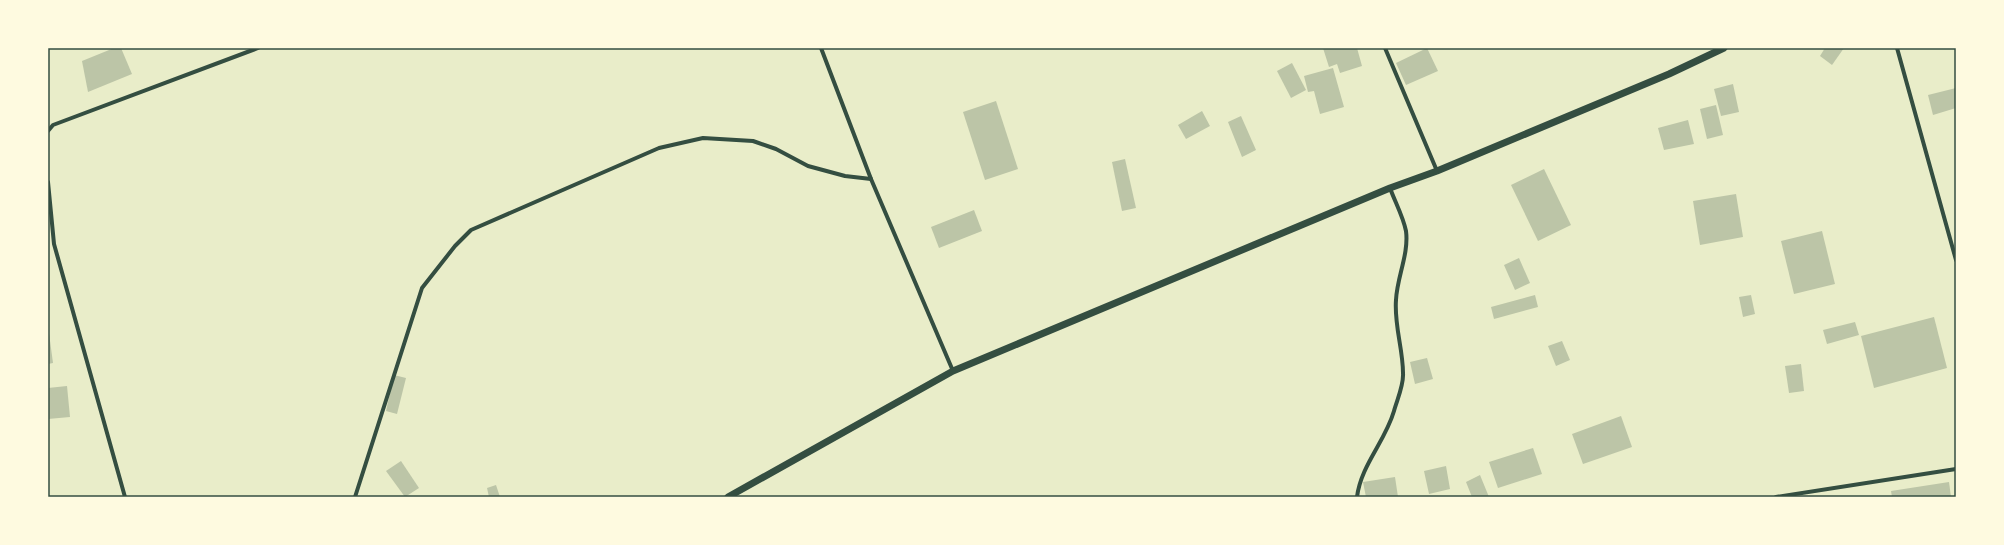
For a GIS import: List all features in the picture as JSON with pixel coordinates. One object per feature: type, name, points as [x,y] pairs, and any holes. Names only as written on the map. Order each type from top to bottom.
[{"type":"street","points":[[48,131],[53,125],[258,48]]},
{"type":"street","points":[[821,48],[871,179],[953,371]]},
{"type":"street","points":[[1385,48],[1437,172]]},
{"type":"street","points":[[728,497],[953,371],[1390,188],[1437,172],[1669,74],[1724,48]]},
{"type":"street","points":[[1897,48],[1956,260]]},
{"type":"street","points":[[356,497],[422,288],[455,246],[471,230],[659,148],[703,138],[752,142],[776,149],[808,166],[845,176],[871,179]]},
{"type":"street","points":[[48,182],[54,244],[125,497]]},
{"type":"street","points":[[1357,497],[1359,483],[1366,465],[1384,437],[1394,412],[1404,375],[1398,336],[1396,302],[1398,282],[1406,244],[1406,232],[1390,188]]},
{"type":"street","points":[[48,245],[54,244]]},
{"type":"street","points":[[1776,497],[1956,468]]},
{"type":"building","points":[[114,48],[121,48],[132,74],[88,92],[82,61]]},
{"type":"building","points":[[1323,48],[1357,48],[1362,66],[1340,73],[1337,64],[1329,67]]},
{"type":"building","points":[[1427,48],[1438,71],[1406,85],[1396,63]]},
{"type":"building","points":[[1825,48],[1844,48],[1832,65],[1820,56]]},
{"type":"building","points":[[1292,63],[1306,90],[1291,98],[1277,71]]},
{"type":"building","points":[[1333,68],[1344,107],[1320,114],[1314,91],[1308,92],[1304,76]]},
{"type":"building","points":[[1733,84],[1739,112],[1721,116],[1714,89]]},
{"type":"building","points":[[1956,88],[1956,108],[1933,115],[1928,95]]},
{"type":"building","points":[[996,101],[1018,169],[985,180],[963,112]]},
{"type":"building","points":[[1716,105],[1723,135],[1707,139],[1700,109]]},
{"type":"building","points":[[1202,111],[1210,126],[1186,139],[1178,125]]},
{"type":"building","points":[[1241,116],[1256,150],[1242,157],[1228,122]]},
{"type":"building","points":[[1688,120],[1694,144],[1664,150],[1658,128]]},
{"type":"building","points":[[1125,159],[1136,208],[1122,211],[1112,162]]},
{"type":"building","points":[[1544,169],[1571,225],[1538,241],[1511,185]]},
{"type":"building","points":[[1736,194],[1743,237],[1700,245],[1693,201]]},
{"type":"building","points":[[974,210],[982,231],[939,248],[931,227]]},
{"type":"building","points":[[1822,231],[1835,284],[1794,294],[1781,241]]},
{"type":"building","points":[[1519,258],[1530,283],[1515,290],[1504,265]]},
{"type":"building","points":[[1535,295],[1538,307],[1494,319],[1491,307]]},
{"type":"building","points":[[1751,295],[1755,314],[1743,317],[1739,297]]},
{"type":"building","points":[[1934,317],[1947,368],[1874,388],[1861,336]]},
{"type":"building","points":[[1855,322],[1859,335],[1827,344],[1823,330]]},
{"type":"building","points":[[48,326],[53,363],[48,364]]},
{"type":"building","points":[[1562,341],[1570,360],[1556,366],[1548,346]]},
{"type":"building","points":[[1427,358],[1433,379],[1415,384],[1410,362]]},
{"type":"building","points":[[1801,364],[1804,391],[1789,393],[1785,366]]},
{"type":"building","points":[[394,375],[406,378],[397,414],[386,411]]},
{"type":"building","points":[[67,386],[70,417],[48,419],[48,388]]},
{"type":"building","points":[[1621,416],[1632,447],[1583,464],[1572,434]]},
{"type":"building","points":[[1533,448],[1542,474],[1498,488],[1489,462]]},
{"type":"building","points":[[401,461],[419,488],[405,497],[386,471]]},
{"type":"building","points":[[1446,466],[1450,489],[1429,494],[1424,471]]},
{"type":"building","points":[[1480,475],[1489,497],[1472,497],[1466,482]]},
{"type":"building","points":[[1395,477],[1398,497],[1366,497],[1363,482]]},
{"type":"building","points":[[1949,482],[1951,497],[1892,497],[1891,491]]},
{"type":"building","points":[[496,485],[500,497],[489,497],[487,488]]}]
